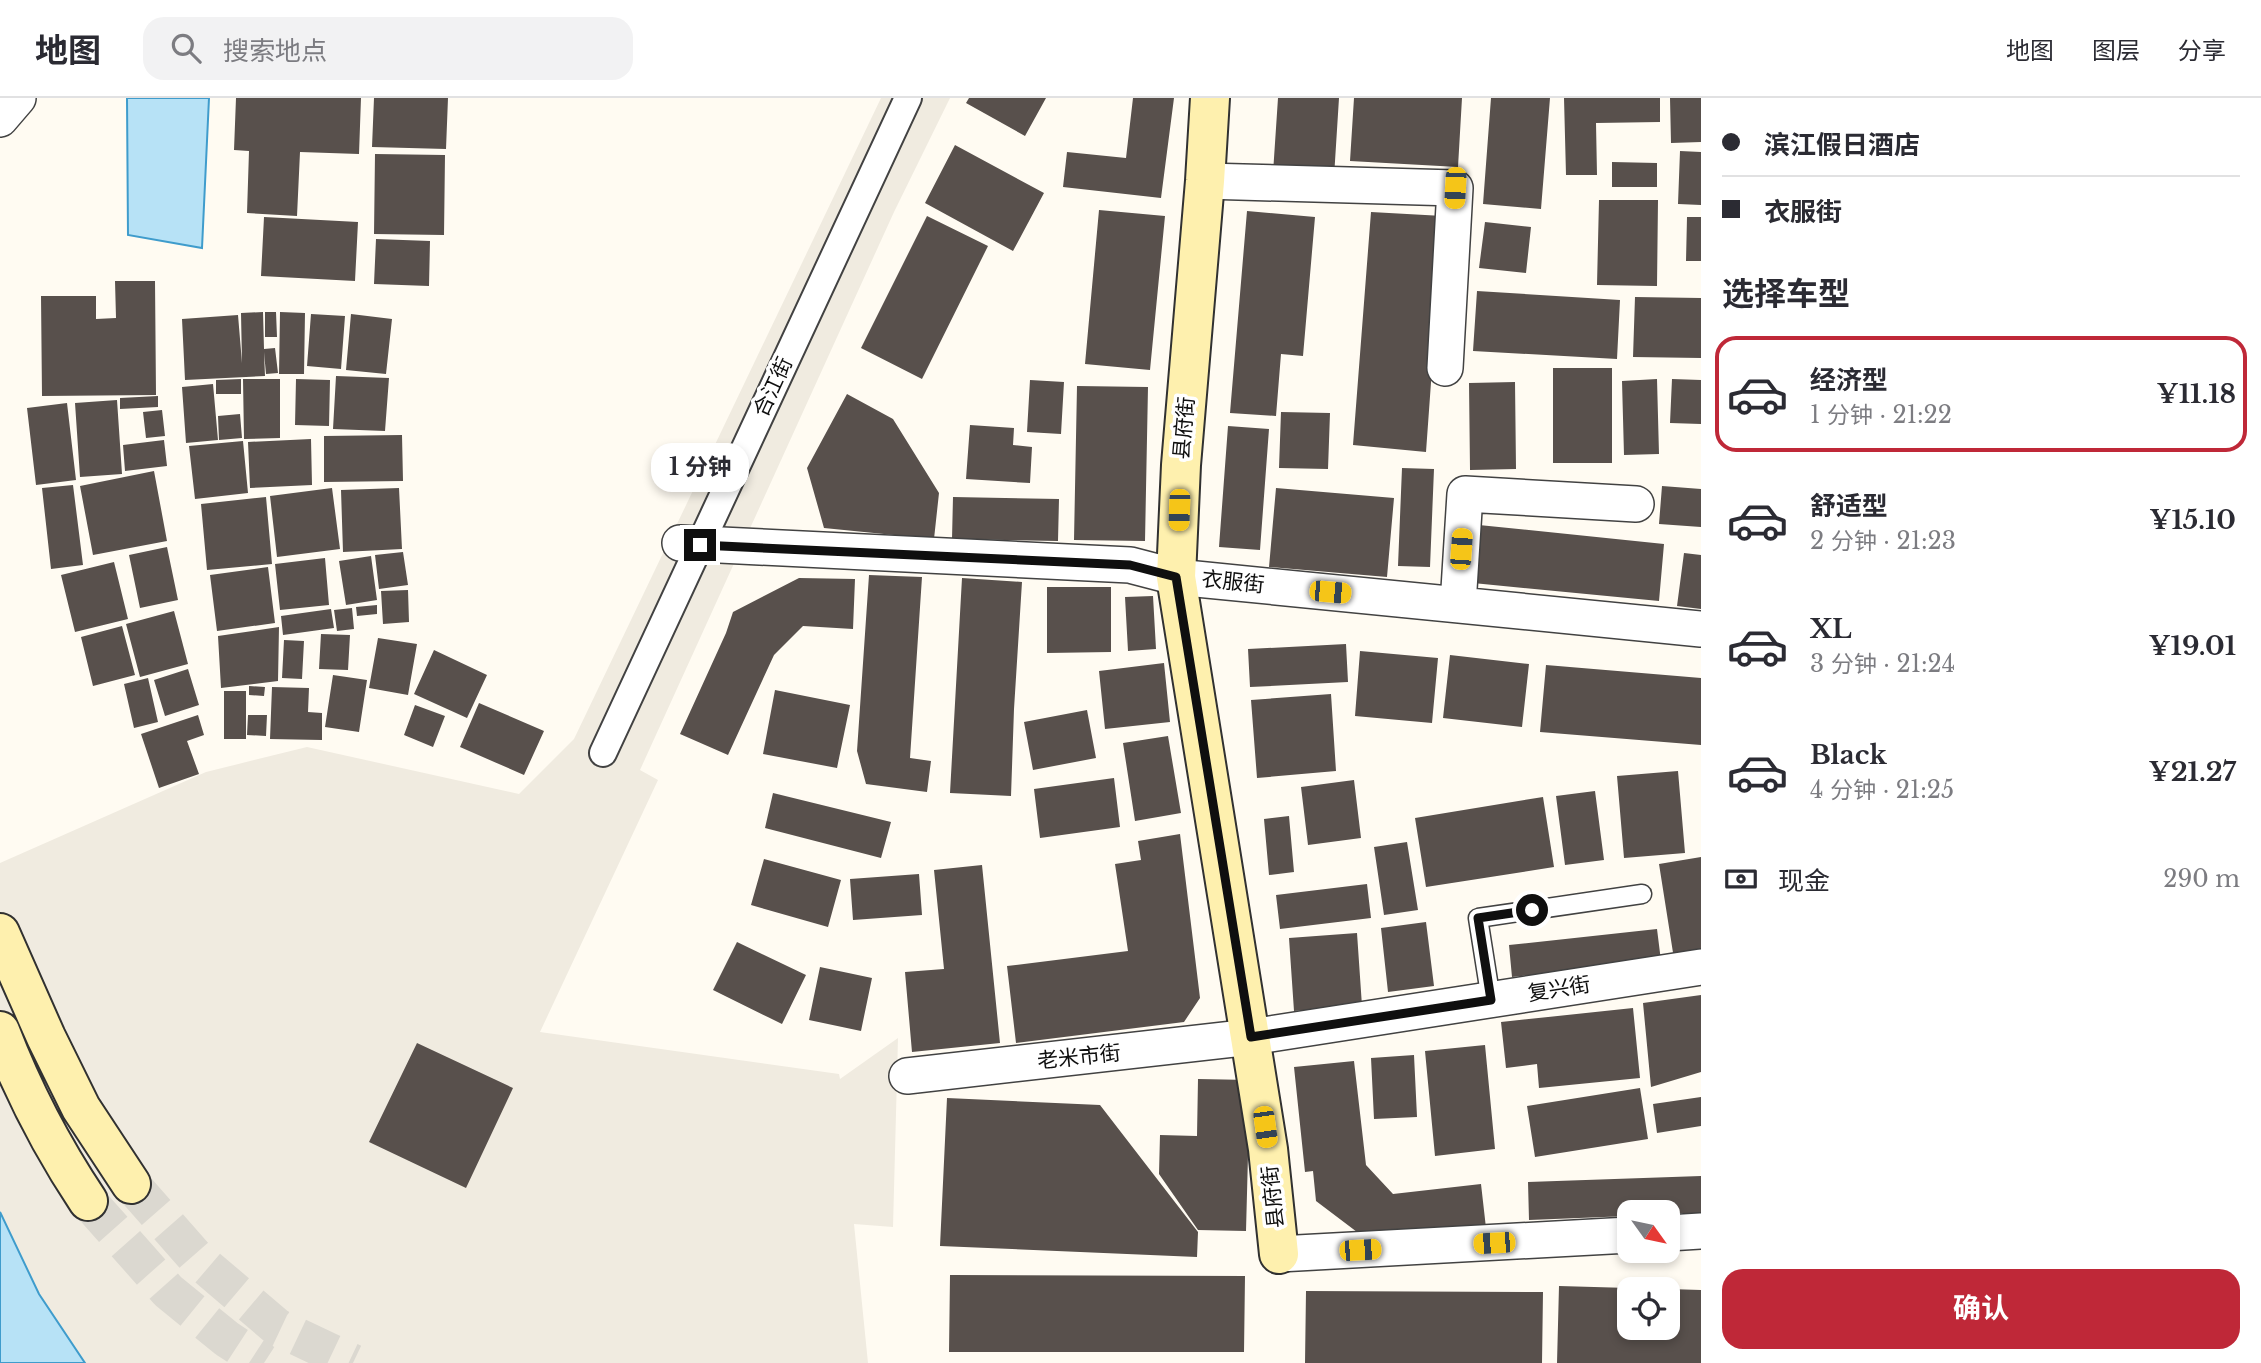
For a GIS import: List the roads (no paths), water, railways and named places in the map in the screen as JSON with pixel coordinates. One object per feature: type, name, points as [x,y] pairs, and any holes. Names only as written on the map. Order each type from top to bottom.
[{"type":"main road","name":"县府街","points":[[1210,98],[1181,465],[1176,577],[1251,1037],[1268,1149],[1279,1254]]},
{"type":"main road","points":[[0,933],[81,1108],[131,1184]]},
{"type":"main road","points":[[0,1031],[18,1078],[61,1161],[88,1201]]},
{"type":"street","points":[[0,119],[18,98]]},
{"type":"street","name":"合江街","points":[[603,753],[690,544],[908,98]]},
{"type":"street","points":[[1205,181],[1455,188],[1445,368]]},
{"type":"street","points":[[1458,605],[1465,494],[1636,504]]},
{"type":"street","name":"衣服街","points":[[690,544],[1130,565],[1176,577],[1701,629]]},
{"type":"street","name":"复兴街","points":[[1251,1037],[1701,967]]},
{"type":"street","name":"老米市街","points":[[906,1076],[1251,1037]]},
{"type":"street","points":[[1680,1232],[1701,1231]]},
{"type":"street","points":[[1279,1254],[1617,1236]]},
{"type":"lane","points":[[1491,1000],[1478,918],[1642,894]]},
{"type":"water","points":[[127,98],[209,98],[202,248],[128,235]]},
{"type":"water","points":[[0,1212],[39,1294],[85,1363],[0,1363]]},
{"type":"tunnel","points":[[131,1184],[197,1259],[277,1327],[353,1363]]},
{"type":"tunnel","points":[[88,1201],[168,1291],[227,1339],[264,1363]]}]
